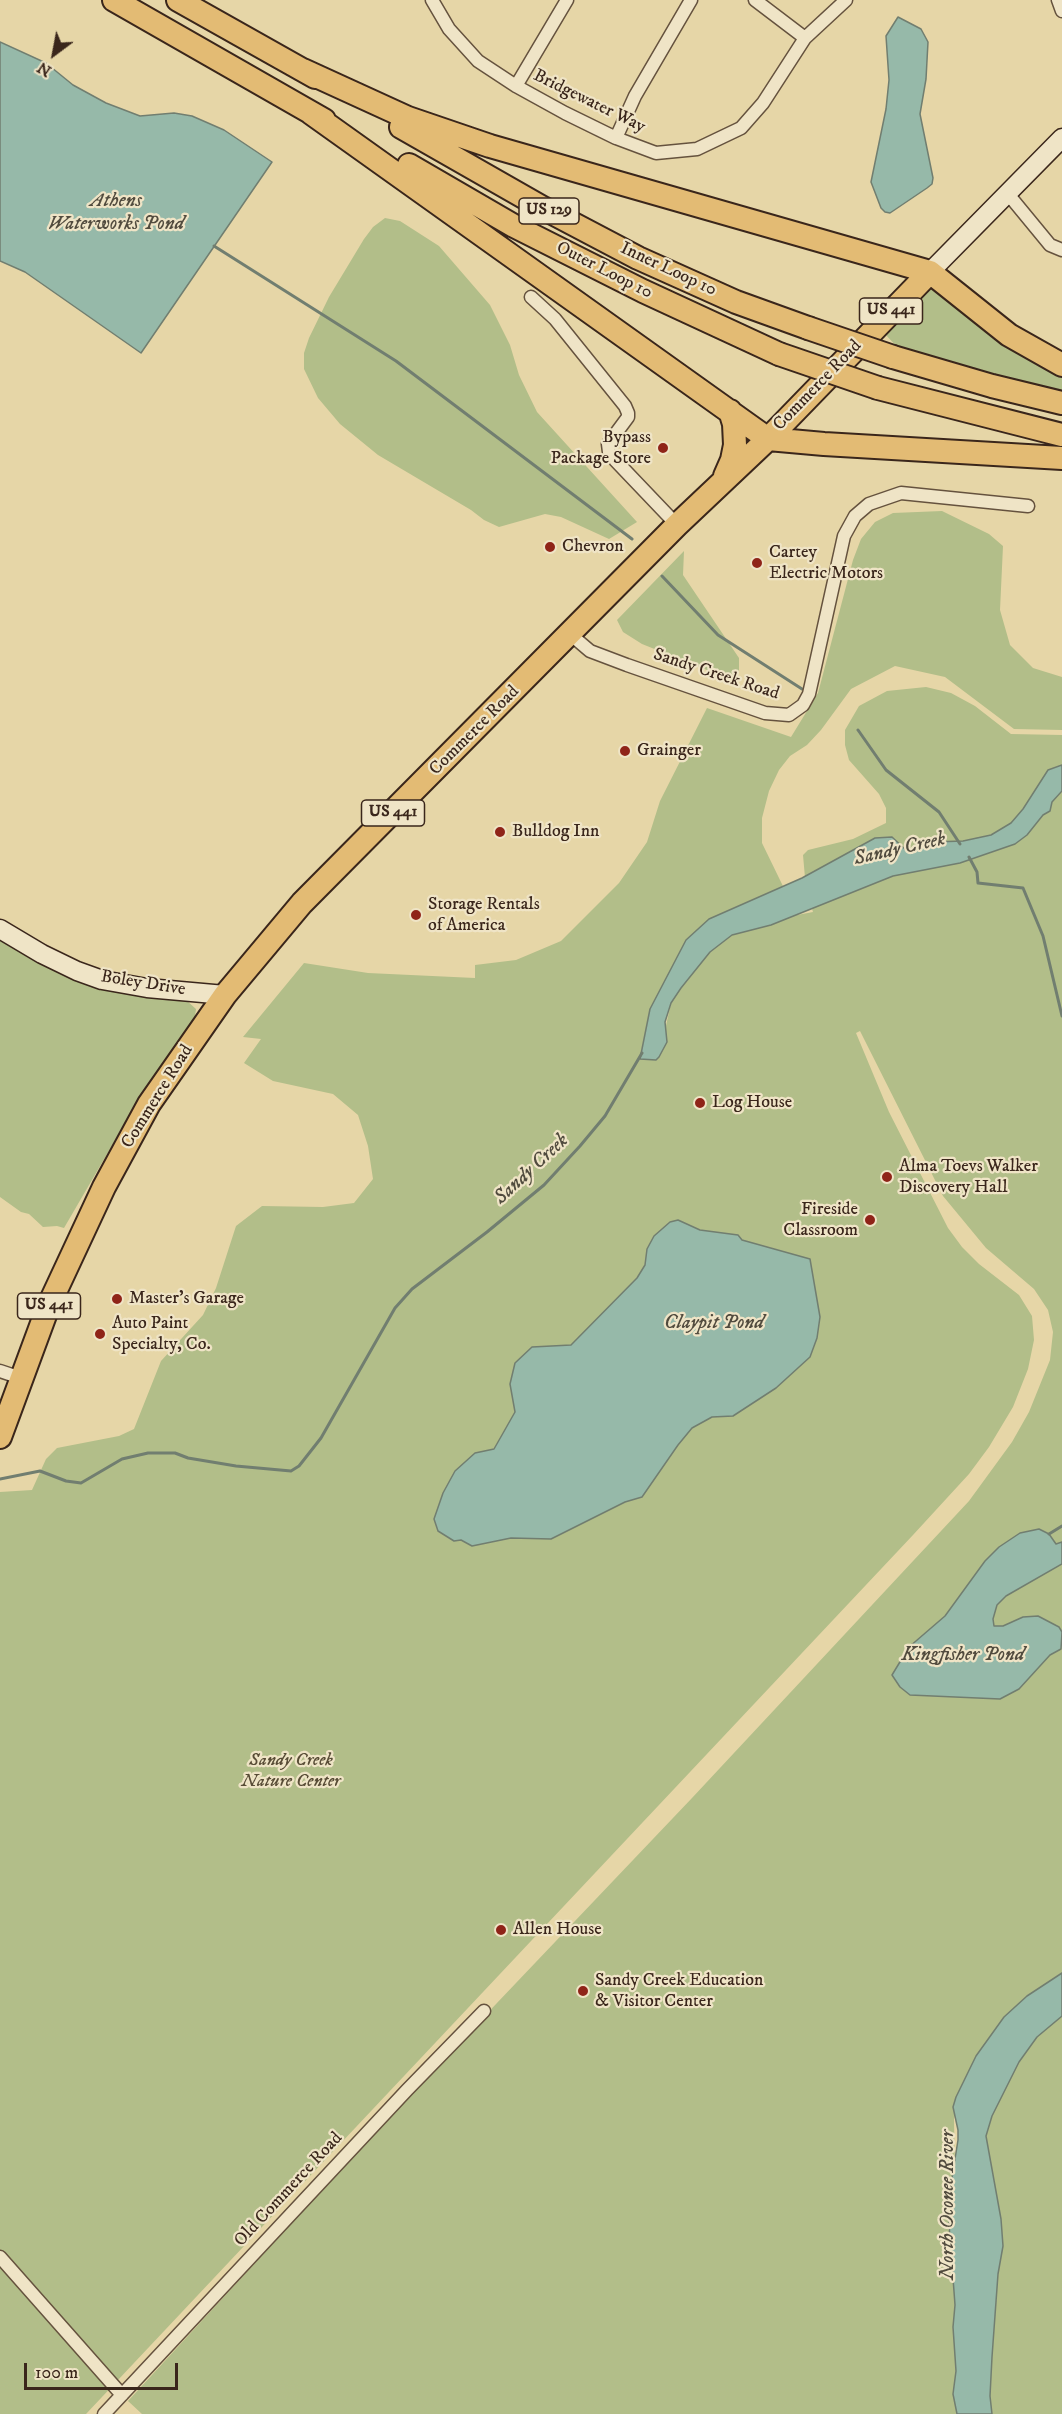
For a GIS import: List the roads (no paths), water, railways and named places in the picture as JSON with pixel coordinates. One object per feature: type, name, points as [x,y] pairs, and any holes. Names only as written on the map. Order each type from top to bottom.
[{"type":"highway","name":"Outer Loop 10","points":[[114,0],[524,231],[643,291],[779,354],[878,388],[1062,435]]},
{"type":"highway","name":"US 129","points":[[178,0],[303,70]]},
{"type":"highway","points":[[303,70],[408,117],[490,146],[930,272],[1010,335],[1062,365]]},
{"type":"highway","name":"Inner Loop 10","points":[[303,70],[543,208],[638,258],[736,302],[893,357],[992,386],[1062,403]]},
{"type":"highway","points":[[311,113],[768,439],[1062,458]]},
{"type":"highway","name":"Commerce Road","points":[[0,1435],[11,1374],[56,1290],[110,1177],[149,1104],[225,995],[302,903],[677,525],[768,439],[930,272]]},
{"type":"highway","points":[[723,480],[732,460],[735,446],[734,424],[730,411]]},
{"type":"street","name":"Bridgewater Way","points":[[432,0],[449,29],[478,61],[516,86],[616,138],[656,153],[697,149],[741,128],[763,103],[805,38],[846,0]]},
{"type":"street","points":[[516,86],[567,0]]},
{"type":"street","points":[[616,138],[634,96],[691,0]]},
{"type":"street","points":[[755,0],[805,38]]},
{"type":"street","points":[[1058,0],[1062,11]]},
{"type":"street","points":[[930,272],[1062,138]]},
{"type":"street","points":[[1008,194],[1050,245],[1062,250]]},
{"type":"street","points":[[531,297],[555,319],[625,406],[628,417],[608,444],[609,452],[677,525]]},
{"type":"street","name":"Sandy Creek Road","points":[[570,634],[595,653],[765,713],[789,715],[803,705],[809,694],[844,536],[855,516],[869,504],[901,493],[1028,506]]},
{"type":"street","name":"Boley Drive","points":[[0,929],[42,954],[102,980],[147,988],[225,995]]},
{"type":"street","name":"Old Commerce Road","points":[[104,2414],[385,2113],[484,2011]]},
{"type":"street","points":[[0,2257],[122,2395]]},
{"type":"water","points":[[898,17],[921,29],[928,42],[926,79],[920,114],[933,178],[932,184],[890,213],[881,208],[871,182],[886,109],[889,80],[886,36]]},
{"type":"water","name":"Athens Waterworks Pond","points":[[0,42],[46,63],[73,85],[106,103],[140,116],[174,113],[192,116],[224,130],[272,162],[141,353],[25,272],[0,261]]},
{"type":"water","points":[[1062,765],[1062,791],[1052,802],[1050,811],[1043,815],[1027,835],[1015,844],[960,863],[893,876],[771,925],[732,935],[710,952],[671,1003],[665,1022],[667,1042],[659,1057],[656,1060],[640,1059],[650,1009],[686,940],[709,919],[802,878],[875,838],[892,837],[908,852],[933,842],[963,841],[991,835],[1011,823],[1023,809],[1048,770]]},
{"type":"water","name":"Claypit Pond","points":[[678,1220],[700,1230],[738,1235],[742,1240],[810,1259],[820,1317],[817,1338],[810,1357],[776,1388],[733,1416],[712,1417],[692,1428],[642,1497],[625,1502],[551,1539],[511,1538],[472,1546],[461,1540],[454,1541],[438,1531],[434,1519],[443,1493],[455,1471],[475,1453],[494,1449],[515,1412],[510,1384],[515,1363],[532,1347],[571,1345],[637,1278],[645,1265],[647,1249],[654,1236],[670,1222]]},
{"type":"water","name":"Kingfisher Pond","points":[[1039,1529],[1049,1534],[1056,1544],[1062,1542],[1062,1564],[1006,1596],[997,1605],[993,1619],[994,1626],[1003,1626],[1023,1617],[1038,1616],[1059,1627],[1062,1632],[1061,1649],[1050,1655],[1019,1689],[1000,1699],[910,1695],[900,1687],[892,1675],[909,1647],[945,1616],[985,1561],[999,1547],[1020,1533]]},
{"type":"water","points":[[1062,1973],[1062,2016],[1037,2037],[1019,2062],[992,2116],[986,2136],[1001,2219],[1003,2246],[998,2274],[992,2357],[990,2396],[992,2414],[957,2414],[953,2394],[956,2371],[953,2327],[955,2305],[949,2224],[952,2178],[958,2140],[953,2107],[976,2056],[1004,2017],[1027,1996]]},
{"type":"waterway","points":[[214,246],[396,361],[632,539]]},
{"type":"waterway","points":[[662,576],[718,635],[802,689]]},
{"type":"waterway","points":[[858,730],[886,770],[939,812],[960,844]]},
{"type":"waterway","points":[[969,857],[977,872],[978,883],[1023,888],[1043,936],[1062,1016]]},
{"type":"waterway","name":"Sandy Creek","points":[[0,1479],[40,1471],[66,1481],[81,1483],[122,1459],[148,1453],[175,1453],[188,1458],[236,1466],[291,1471],[299,1466],[321,1438],[395,1308],[412,1289],[544,1185],[605,1116],[642,1053]]},
{"type":"waterway","points":[[1049,1534],[1062,1526]]},
{"type":"place","name":"Bypass Package Store","points":[[663,448]]},
{"type":"place","name":"Chevron","points":[[550,547]]},
{"type":"place","name":"Cartey Electric Motors","points":[[757,563]]},
{"type":"place","name":"Grainger","points":[[625,751]]},
{"type":"place","name":"Bulldog Inn","points":[[500,832]]},
{"type":"place","name":"Storage Rentals of America","points":[[416,915]]},
{"type":"place","name":"Log House","points":[[700,1103]]},
{"type":"place","name":"Alma Toevs Walker Discovery Hall","points":[[887,1177]]},
{"type":"place","name":"Fireside Classroom","points":[[870,1220]]},
{"type":"place","name":"Master's Garage","points":[[117,1299]]},
{"type":"place","name":"Auto Paint Specialty, Co.","points":[[100,1334]]},
{"type":"place","name":"Allen House","points":[[501,1930]]},
{"type":"place","name":"Sandy Creek Education & Visitor Center","points":[[583,1991]]},
{"type":"park label","name":"Sandy Creek Nature Center","points":[[291,1771]]},
{"type":"water label","name":"North Oconee River","points":[[949,2205]]}]
